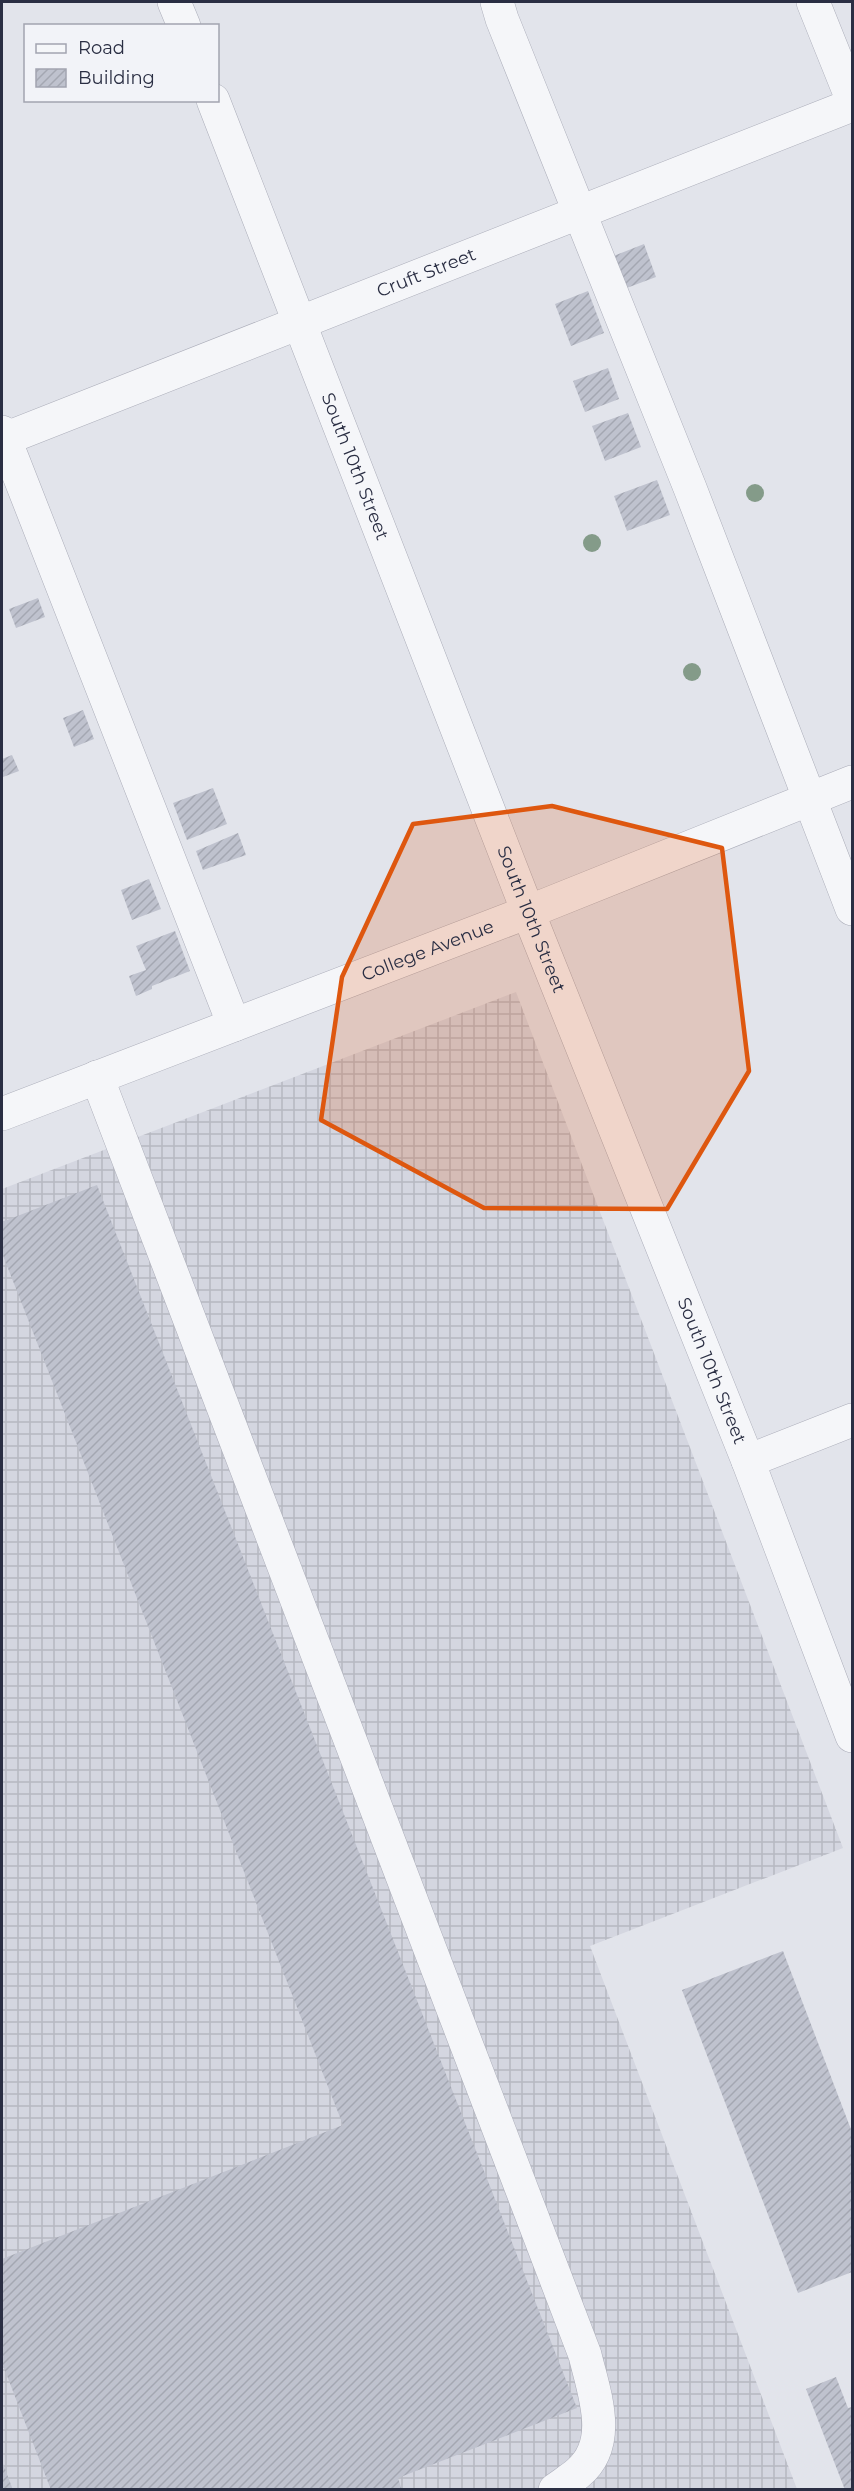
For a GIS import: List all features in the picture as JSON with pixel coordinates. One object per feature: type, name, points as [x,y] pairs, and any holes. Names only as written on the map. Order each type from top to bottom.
[{"type":"street","points":[[174,2],[183,24]]},
{"type":"street","points":[[497,2],[578,213],[690,488],[852,909]]},
{"type":"street","points":[[813,2],[852,99]]},
{"type":"street","name":"South 10th Street","points":[[214,102],[528,912],[748,1461],[852,1736]]},
{"type":"street","name":"Cruft Street","points":[[2,437],[852,105]]},
{"type":"street","points":[[2,437],[234,1025]]},
{"type":"street","name":"College Avenue","points":[[2,1114],[528,912],[852,782]]},
{"type":"street","points":[[97,1077],[585,2355],[600,2412],[596,2448],[580,2472],[555,2490]]},
{"type":"street","points":[[748,1461],[852,1420]]},
{"type":"highlighted area","points":[[552,806],[722,848],[749,1071],[667,1209],[484,1208],[321,1120],[342,977],[413,824]]},
{"type":"shaded area","points":[[516,992],[843,1848],[590,1946],[797,2489],[2,2490],[2,1189]]},
{"type":"building","points":[[644,244],[656,277],[624,289],[611,257]]},
{"type":"building","points":[[588,291],[604,333],[571,346],[555,304]]},
{"type":"building","points":[[608,368],[619,399],[585,412],[573,381]]},
{"type":"building","points":[[628,413],[641,447],[605,461],[592,426]]},
{"type":"building","points":[[657,480],[670,515],[627,531],[614,496]]},
{"type":"building","points":[[38,598],[45,617],[16,628],[9,609]]},
{"type":"building","points":[[83,710],[94,739],[74,747],[63,718]]},
{"type":"building","points":[[12,755],[19,771],[3,777],[2,759]]},
{"type":"building","points":[[213,788],[227,824],[187,840],[173,803]]},
{"type":"building","points":[[238,833],[246,855],[203,870],[196,851]]},
{"type":"building","points":[[149,879],[161,909],[132,920],[121,890]]},
{"type":"building","points":[[175,931],[190,971],[152,986],[152,989],[136,996],[129,976],[146,970],[136,946]]},
{"type":"building","points":[[97,1185],[577,2408],[398,2478],[402,2490],[51,2490],[4,2368],[2,2368],[2,2259],[343,2125],[2,1253],[2,1222]]},
{"type":"building","points":[[783,1951],[852,2132],[852,2272],[798,2293],[682,1990]]},
{"type":"building","points":[[836,2377],[848,2408],[852,2407],[852,2490],[845,2490],[806,2389]]},
{"type":"building","points":[[2,2461],[13,2490],[2,2490]]}]
